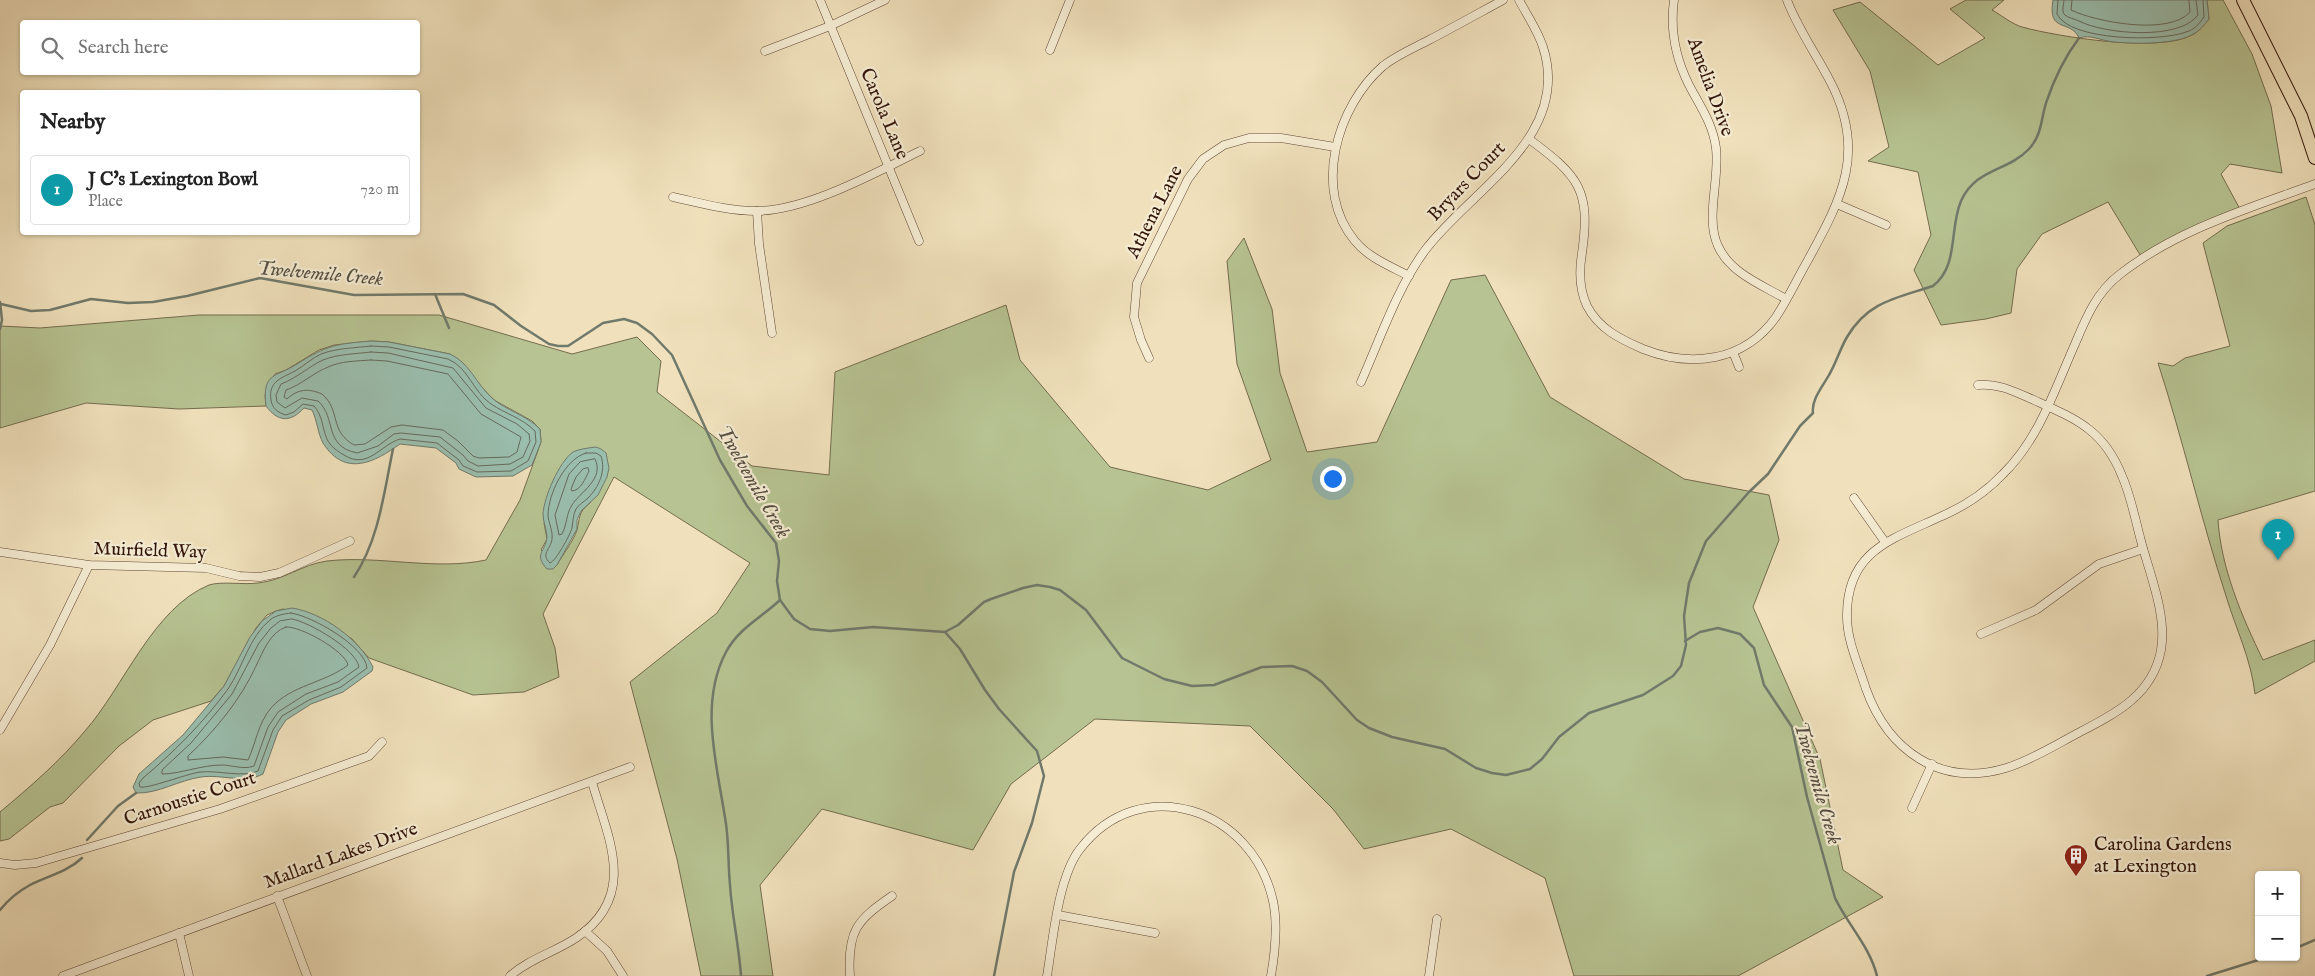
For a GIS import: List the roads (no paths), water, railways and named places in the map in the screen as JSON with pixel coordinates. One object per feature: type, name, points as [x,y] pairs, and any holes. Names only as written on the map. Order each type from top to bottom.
[{"type":"main road","points":[[2243,0],[2301,116],[2315,158]]},
{"type":"street","name":"Carola Lane","points":[[820,0],[919,241]]},
{"type":"street","points":[[766,51],[830,26],[885,0]]},
{"type":"street","points":[[1050,50],[1070,0]]},
{"type":"street","points":[[1409,276],[1367,252],[1354,240],[1344,225],[1336,200],[1334,174],[1336,147],[1347,112],[1372,76],[1401,55],[1504,0]]},
{"type":"street","name":"Bryars Court","points":[[1361,382],[1409,276],[1438,235],[1493,180],[1529,139],[1540,120],[1545,104],[1548,79],[1543,47],[1519,0]]},
{"type":"street","name":"Amelia Drive","points":[[1674,0],[1673,20],[1677,53],[1689,84],[1709,122],[1716,146],[1717,180],[1712,222],[1715,239],[1722,254],[1733,266],[1786,299]]},
{"type":"street","points":[[1529,139],[1563,165],[1574,178],[1581,193],[1586,218],[1580,282],[1587,306],[1602,326],[1623,340],[1658,355],[1675,359],[1708,359],[1733,352],[1765,330],[1786,299],[1838,204],[1845,179],[1847,163],[1846,129],[1843,112],[1830,81],[1801,31],[1788,0]]},
{"type":"street","name":"Athena Lane","points":[[1149,358],[1135,325],[1134,309],[1137,283],[1188,180],[1203,159],[1224,145],[1249,138],[1281,138],[1336,147]]},
{"type":"street","points":[[673,197],[721,208],[757,211],[781,208],[812,200],[920,151]]},
{"type":"street","points":[[1978,385],[2001,386],[2048,406],[2062,412],[2088,428],[2110,452],[2125,482],[2161,619],[2162,641],[2156,667],[2149,682],[2136,698],[2110,716],[2013,766],[1991,772],[1969,773],[1932,764],[1918,758],[1900,744],[1879,719],[1860,670],[1848,628],[1847,606],[1854,580],[1868,556],[1885,542],[1959,508],[1995,483],[2017,460],[2029,443],[2048,406],[2092,306],[2105,288],[2120,274],[2142,258],[2181,237],[2223,218],[2315,184]]},
{"type":"street","points":[[1838,204],[1886,225]]},
{"type":"street","points":[[757,211],[759,244],[772,333]]},
{"type":"street","points":[[1733,352],[1739,367]]},
{"type":"street","points":[[1854,498],[1885,542]]},
{"type":"street","name":"Muirfield Way","points":[[0,552],[89,565],[206,568],[239,576],[260,577],[279,573],[350,540]]},
{"type":"street","points":[[1982,634],[2036,610],[2099,564],[2143,549]]},
{"type":"street","points":[[0,730],[50,644],[89,565]]},
{"type":"street","name":"Carnoustie Court","points":[[0,862],[15,865],[36,863],[220,809],[369,756],[382,742]]},
{"type":"street","points":[[1912,808],[1932,764]]},
{"type":"street","name":"Mallard Lakes Drive","points":[[63,976],[630,767]]},
{"type":"street","points":[[510,976],[522,966],[585,931],[605,906],[611,894],[615,876],[614,858],[592,782]]},
{"type":"street","points":[[1047,976],[1069,867],[1079,850],[1093,835],[1117,817],[1155,806],[1184,808],[1202,812],[1219,822],[1242,841],[1254,856],[1268,883],[1274,901],[1275,920],[1272,976]]},
{"type":"street","points":[[277,896],[307,976]]},
{"type":"street","points":[[850,976],[849,949],[852,935],[868,912],[892,896]]},
{"type":"street","points":[[1058,915],[1155,933]]},
{"type":"street","points":[[1429,976],[1437,918]]},
{"type":"street","points":[[585,931],[607,951],[624,976]]},
{"type":"street","points":[[179,933],[189,976]]},
{"type":"water","points":[[2053,0],[2207,0],[2209,19],[2195,33],[2167,42],[2133,43],[2087,37],[2079,38],[2075,32],[2056,22],[2053,18]]},
{"type":"water","points":[[371,341],[389,342],[450,354],[457,358],[468,368],[492,398],[540,429],[541,442],[532,465],[513,476],[476,477],[459,469],[456,463],[436,448],[400,444],[370,461],[350,463],[332,454],[323,443],[312,410],[304,408],[294,416],[284,419],[275,415],[266,406],[266,387],[268,381],[276,374],[332,346]]},
{"type":"water","points":[[596,447],[606,453],[609,468],[607,477],[598,495],[581,511],[577,520],[577,529],[557,565],[553,569],[547,569],[541,560],[541,553],[547,537],[543,514],[549,490],[563,464],[573,452]]},
{"type":"water","points":[[292,608],[316,615],[339,629],[367,657],[373,667],[372,671],[343,692],[311,704],[286,720],[278,732],[263,774],[241,779],[201,777],[144,793],[136,793],[133,787],[139,774],[183,735],[224,686],[250,637],[262,621],[276,611]]},
{"type":"waterway","name":"Twelvemile Creek","points":[[1,304],[31,311],[50,310],[91,299],[128,303],[153,302],[187,296],[260,278],[354,295],[463,294],[494,305],[521,326],[549,344],[558,346],[568,346],[603,323],[624,319],[637,323],[652,334],[672,355],[720,460],[747,506],[776,543],[779,561],[777,581],[780,600],[794,619],[810,629],[830,631],[873,627],[945,632],[958,625],[984,602],[1023,588],[1037,585],[1050,587],[1060,590],[1086,610],[1122,658],[1164,679],[1192,686],[1214,685],[1262,667],[1292,666],[1307,671],[1322,682],[1357,720],[1369,728],[1392,737],[1445,749],[1476,768],[1506,775],[1530,769],[1542,759],[1559,737],[1589,713],[1643,695],[1673,676],[1681,666],[1686,645],[1684,616],[1689,583],[1706,541],[1749,492],[1768,474],[1800,426],[1813,413],[1816,398],[1855,325],[1874,308],[1896,298],[1933,286],[1941,278],[1950,258],[1957,212],[1967,190],[1983,176],[2020,156],[2033,144],[2039,133],[2046,103],[2056,77],[2079,38]]},
{"type":"waterway","points":[[435,294],[449,328]]},
{"type":"waterway","points":[[0,302],[2,320],[0,329]]},
{"type":"waterway","points":[[354,577],[375,532],[393,449]]},
{"type":"waterway","points":[[741,976],[729,877],[727,832],[712,737],[713,693],[718,672],[731,644],[737,636],[780,600]]},
{"type":"waterway","name":"Twelvemile Creek","points":[[1685,641],[1700,632],[1718,628],[1740,634],[1754,648],[1764,685],[1792,727],[1807,797],[1835,898],[1869,955],[1877,976]]},
{"type":"waterway","points":[[945,632],[960,649],[999,709],[1037,751],[1044,776],[1032,823],[1014,872],[994,976]]},
{"type":"waterway","points":[[87,840],[118,806],[136,793]]},
{"type":"waterway","points":[[0,910],[10,899],[26,887],[64,870],[82,858]]},
{"type":"waterway","points":[[2300,946],[2315,940]]},
{"type":"waterway","points":[[2207,976],[2255,961]]},
{"type":"place","name":"J C's Lexington Bowl","points":[[2278,560]]},
{"type":"place","name":"Carolina Gardens at Lexington","points":[[2076,877]]}]
